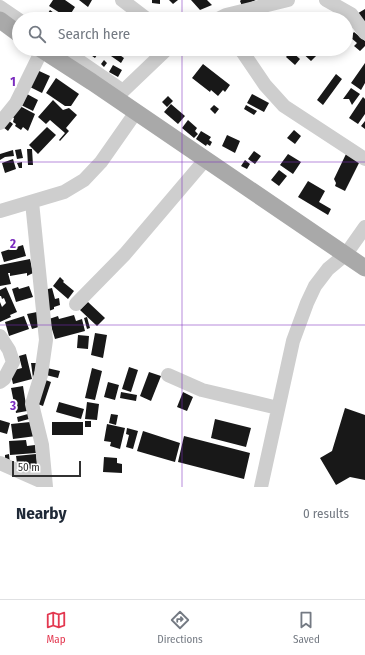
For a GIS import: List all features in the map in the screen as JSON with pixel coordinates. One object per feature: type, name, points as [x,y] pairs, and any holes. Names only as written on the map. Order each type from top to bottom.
[{"type":"main road","points":[[0,20],[12,29]]},
{"type":"main road","points":[[52,56],[365,268]]},
{"type":"street","points":[[122,0],[138,12]]},
{"type":"street","points":[[238,12],[288,0]]},
{"type":"street","points":[[326,0],[347,12]]},
{"type":"street","points":[[0,7],[12,15]]},
{"type":"street","points":[[353,17],[365,33]]},
{"type":"street","points":[[0,123],[16,103],[38,56]]},
{"type":"street","points":[[72,56],[123,91],[160,56]]},
{"type":"street","points":[[245,56],[265,85],[284,106],[365,159]]},
{"type":"street","points":[[0,211],[64,192],[84,180],[101,162],[136,112]]},
{"type":"street","points":[[76,304],[125,254],[205,160]]},
{"type":"street","points":[[32,202],[46,340],[41,375],[32,404],[42,445],[45,485]]},
{"type":"street","points":[[261,487],[293,341],[307,303],[315,286],[328,269],[346,254],[365,227]]},
{"type":"street","points":[[0,336],[9,350],[13,362],[0,382]]},
{"type":"street","points":[[168,375],[202,390],[278,408]]},
{"type":"street","points":[[0,463],[45,485]]},
{"type":"building","points":[[53,0],[65,0],[75,7],[72,12],[58,12],[49,6]]},
{"type":"building","points":[[79,0],[92,0],[88,7]]},
{"type":"building","points":[[152,0],[160,0],[160,4],[152,3]]},
{"type":"building","points":[[169,0],[178,0],[173,4]]},
{"type":"building","points":[[191,0],[207,0],[212,5],[200,10]]},
{"type":"building","points":[[241,0],[256,0],[242,6]]},
{"type":"building","points":[[365,9],[365,28],[355,15]]},
{"type":"building","points":[[354,32],[365,41],[365,46],[360,51],[354,46],[357,43],[353,40]]},
{"type":"building","points":[[111,56],[121,56],[124,58],[121,63]]},
{"type":"building","points":[[297,56],[300,59],[295,65],[286,57]]},
{"type":"building","points":[[306,56],[316,56],[311,61]]},
{"type":"building","points":[[104,60],[107,63],[104,67],[101,64]]},
{"type":"building","points":[[365,63],[365,83],[361,90],[351,83]]},
{"type":"building","points":[[203,64],[230,85],[225,92],[223,90],[218,96],[211,90],[210,92],[192,78]]},
{"type":"building","points":[[113,65],[122,70],[118,77],[109,72]]},
{"type":"building","points":[[37,70],[50,76],[42,93],[30,87]]},
{"type":"building","points":[[336,74],[342,79],[323,105],[317,100]]},
{"type":"building","points":[[56,78],[79,94],[71,106],[65,106],[46,93]]},
{"type":"building","points":[[351,88],[360,94],[352,105],[349,99],[343,99]]},
{"type":"building","points":[[27,94],[38,100],[33,111],[21,105]]},
{"type":"building","points":[[252,94],[269,103],[264,112],[247,103]]},
{"type":"building","points":[[168,96],[173,101],[167,107],[162,102]]},
{"type":"building","points":[[363,97],[365,99],[365,114],[358,124],[349,118]]},
{"type":"building","points":[[53,100],[63,110],[69,108],[77,115],[66,128],[69,131],[60,141],[59,140],[65,133],[50,120],[46,124],[38,117]]},
{"type":"building","points":[[171,104],[185,116],[178,124],[164,112]]},
{"type":"building","points":[[18,105],[35,114],[28,131],[23,127],[21,130],[15,126],[16,124],[13,122],[14,118],[11,116]]},
{"type":"building","points":[[214,105],[219,109],[215,114],[210,109]]},
{"type":"building","points":[[246,105],[257,111],[254,115],[244,109]]},
{"type":"building","points":[[8,120],[13,124],[8,131],[3,127]]},
{"type":"building","points":[[188,120],[197,128],[195,131],[198,134],[194,138],[182,128]]},
{"type":"building","points":[[365,121],[365,129],[361,126]]},
{"type":"building","points":[[47,127],[56,135],[38,154],[29,145]]},
{"type":"building","points":[[294,130],[301,136],[295,144],[287,138]]},
{"type":"building","points":[[201,131],[211,137],[209,140],[212,142],[210,146],[207,144],[206,146],[196,139]]},
{"type":"building","points":[[227,135],[240,141],[235,153],[222,146]]},
{"type":"building","points":[[21,149],[23,158],[17,159],[15,150]]},
{"type":"building","points":[[27,149],[32,149],[33,165],[28,165]]},
{"type":"building","points":[[13,150],[14,156],[5,157],[0,160],[0,154]]},
{"type":"building","points":[[254,151],[261,156],[255,164],[248,159]]},
{"type":"building","points":[[288,154],[301,162],[293,174],[280,165]]},
{"type":"building","points":[[346,154],[360,161],[345,191],[335,186],[336,183],[334,179]]},
{"type":"building","points":[[13,159],[16,169],[5,173],[2,163]]},
{"type":"building","points":[[245,160],[250,164],[247,169],[241,166]]},
{"type":"building","points":[[22,162],[22,168],[19,168],[17,163]]},
{"type":"building","points":[[279,170],[287,176],[279,186],[271,180]]},
{"type":"building","points":[[308,181],[325,191],[319,202],[331,209],[328,215],[298,197]]},
{"type":"building","points":[[23,245],[26,256],[4,262],[1,252]]},
{"type":"building","points":[[30,259],[33,273],[27,276],[27,273],[10,276],[10,273],[8,273],[11,284],[0,286],[0,265]]},
{"type":"building","points":[[60,277],[64,281],[63,282],[74,291],[68,299],[53,286]]},
{"type":"building","points":[[29,286],[33,297],[16,302],[12,289],[18,287],[19,289]]},
{"type":"building","points":[[6,287],[17,312],[10,315],[11,317],[0,322],[0,302],[2,307],[6,303],[4,298],[2,299],[0,296],[0,290]]},
{"type":"building","points":[[52,288],[55,299],[59,298],[60,305],[49,311],[44,290]]},
{"type":"building","points":[[88,302],[105,318],[97,326],[80,310]]},
{"type":"building","points":[[37,312],[42,326],[32,329],[27,314]]},
{"type":"building","points":[[74,315],[76,321],[82,319],[85,331],[55,339],[49,319],[58,316],[59,319]]},
{"type":"building","points":[[24,316],[29,329],[9,336],[5,322]]},
{"type":"building","points":[[87,317],[90,328],[87,329],[84,318]]},
{"type":"building","points":[[95,333],[107,335],[103,358],[91,355]]},
{"type":"building","points":[[78,335],[89,336],[88,349],[77,348]]},
{"type":"building","points":[[26,354],[32,379],[13,384],[10,371],[22,368],[19,356]]},
{"type":"building","points":[[31,363],[37,363],[33,378]]},
{"type":"building","points":[[129,367],[138,370],[131,392],[122,389]]},
{"type":"building","points":[[47,368],[60,371],[58,378],[46,375]]},
{"type":"building","points":[[92,368],[102,371],[95,400],[85,398]]},
{"type":"building","points":[[149,372],[161,376],[151,401],[140,396]]},
{"type":"building","points":[[43,379],[51,382],[43,406],[35,403]]},
{"type":"building","points":[[108,382],[119,385],[115,400],[104,397]]},
{"type":"building","points":[[23,386],[27,411],[16,413],[11,388]]},
{"type":"building","points":[[121,392],[137,395],[136,401],[120,398]]},
{"type":"building","points":[[183,392],[193,397],[187,411],[177,407]]},
{"type":"building","points":[[59,402],[84,409],[81,419],[56,412]]},
{"type":"building","points":[[87,402],[99,404],[97,420],[85,419]]},
{"type":"building","points":[[345,408],[365,415],[365,480],[350,477],[336,485],[320,458],[332,451]]},
{"type":"building","points":[[28,414],[29,419],[18,422],[17,417]]},
{"type":"building","points":[[111,414],[118,415],[116,425],[109,423]]},
{"type":"building","points":[[215,419],[251,428],[246,447],[211,438]]},
{"type":"building","points":[[0,420],[10,423],[7,434],[0,432]]},
{"type":"building","points":[[85,421],[91,421],[91,427],[85,427]]},
{"type":"building","points":[[30,422],[36,436],[13,439],[11,424]]},
{"type":"building","points":[[52,422],[83,422],[83,435],[52,435]]},
{"type":"building","points":[[107,424],[125,428],[120,449],[110,446],[111,442],[104,441]]},
{"type":"building","points":[[127,428],[138,431],[133,449],[126,447],[129,435],[126,434]]},
{"type":"building","points":[[143,431],[180,443],[175,462],[137,451]]},
{"type":"building","points":[[184,436],[250,453],[244,479],[178,462]]},
{"type":"building","points":[[26,440],[27,446],[35,445],[36,453],[10,455],[9,441]]},
{"type":"building","points":[[9,454],[10,464],[5,462],[5,455]]},
{"type":"building","points":[[36,454],[38,469],[20,469],[16,456]]},
{"type":"building","points":[[104,457],[117,458],[117,463],[122,464],[122,473],[103,472]]}]
